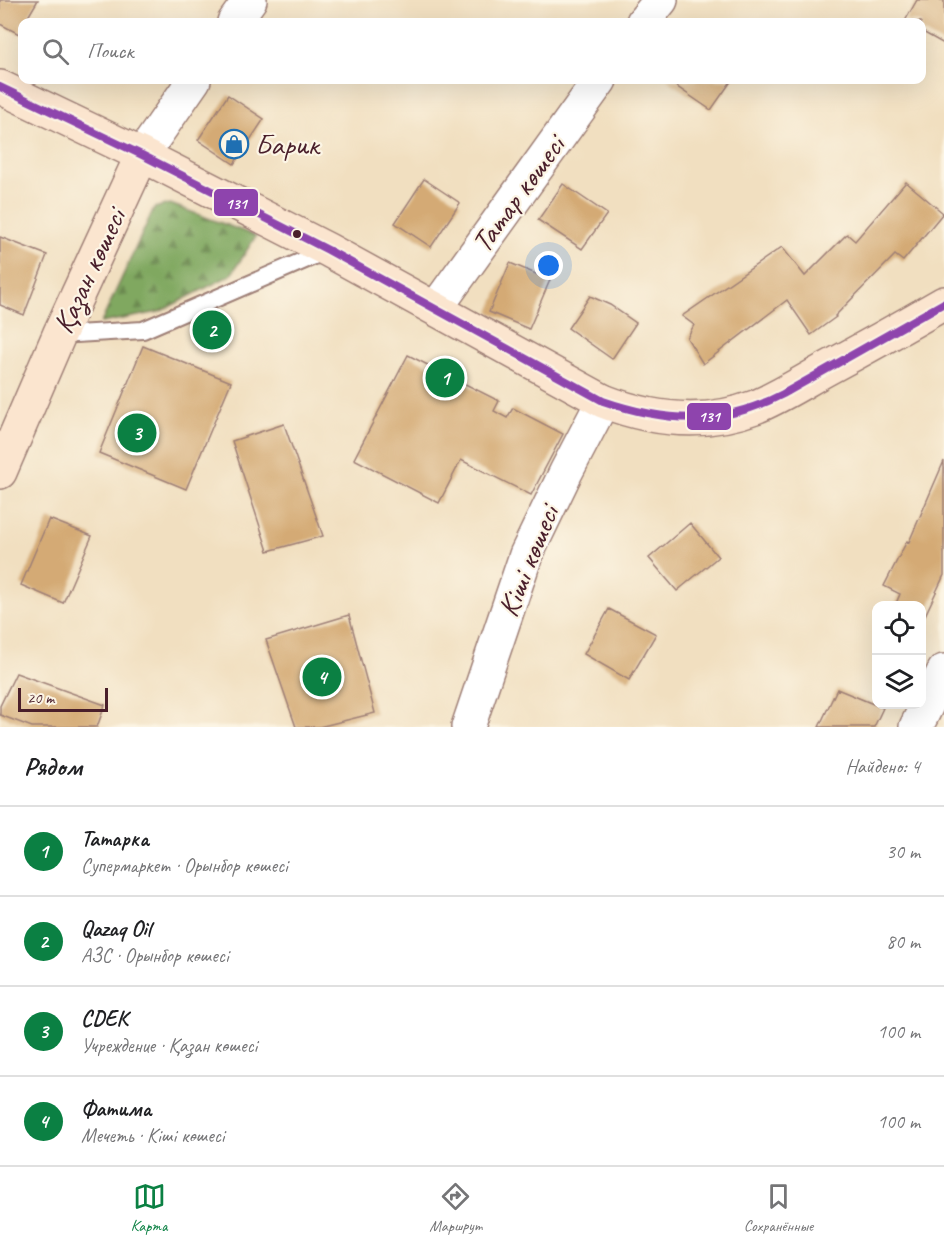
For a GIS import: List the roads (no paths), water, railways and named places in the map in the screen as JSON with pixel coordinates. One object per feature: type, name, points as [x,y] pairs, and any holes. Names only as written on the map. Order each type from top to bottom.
[{"type":"main road","points":[[0,87],[142,155],[328,250],[603,400],[628,411],[655,417],[690,419],[722,416],[755,406],[890,335],[944,303]]},
{"type":"main road","name":"Қазан көшесі","points":[[0,472],[59,335],[142,155]]},
{"type":"street","points":[[237,18],[250,0]]},
{"type":"street","points":[[646,18],[660,0]]},
{"type":"street","name":"Қазан көшесі","points":[[142,155],[191,84]]},
{"type":"street","name":"Татар көшесі","points":[[436,308],[597,84]]},
{"type":"street","name":"Кіші көшесі","points":[[468,727],[526,555],[603,400]]},
{"type":"street","points":[[916,727],[944,670]]},
{"type":"lane","points":[[59,335],[143,330],[328,250]]},
{"type":"place","name":"Барик","points":[[234,144]]},
{"type":"place","name":"Qazaq Oil","points":[[212,330]]},
{"type":"place","name":"Татарка","points":[[445,378]]},
{"type":"place","name":"CDEK","points":[[137,433]]},
{"type":"place","name":"Фатима","points":[[322,677]]}]
